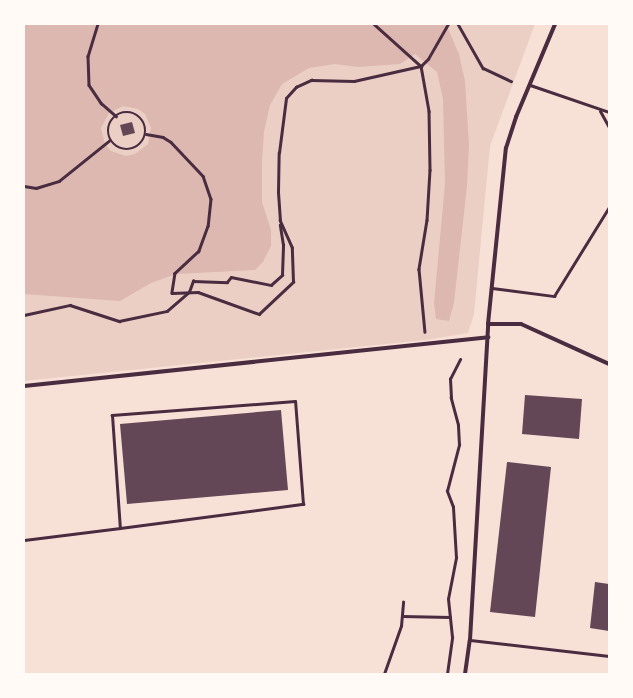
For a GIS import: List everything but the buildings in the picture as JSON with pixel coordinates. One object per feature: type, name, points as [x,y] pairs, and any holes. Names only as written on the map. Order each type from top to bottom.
[{"type":"street","points":[[465,674],[470,640],[488,324],[506,148],[516,117],[555,24]]},
{"type":"street","points":[[488,324],[521,324],[609,364]]},
{"type":"street","points":[[24,386],[488,338]]},
{"type":"lane","points":[[530,85],[600,111],[609,112]]},
{"type":"lane","points":[[600,111],[609,127]]},
{"type":"lane","points":[[492,288],[554,296],[609,207]]},
{"type":"lane","points":[[24,540],[120,528],[303,504],[295,401],[112,415],[120,528]]},
{"type":"lane","points":[[470,640],[609,656]]},
{"type":"path","points":[[98,24],[88,56],[89,85],[100,103],[116,116]]},
{"type":"path","points":[[374,24],[421,66],[429,111],[430,170],[427,220],[419,269],[425,332]]},
{"type":"path","points":[[24,315],[70,305],[119,321],[168,311],[189,292],[193,280],[227,282],[231,277],[271,284],[282,275],[283,245],[280,221],[279,153],[286,98],[296,87],[311,80],[354,81],[421,66],[428,59],[448,24]]},
{"type":"path","points":[[458,24],[483,68],[511,81]]},
{"type":"path","points":[[128,112],[134,113],[144,121],[146,134],[141,145],[130,150],[119,148],[110,140],[109,127],[116,116],[128,112]]},
{"type":"path","points":[[146,134],[163,137],[171,142],[203,176],[211,198],[208,226],[200,251],[175,273],[172,293],[189,292],[258,314],[293,282],[292,248],[280,221]]},
{"type":"path","points":[[24,186],[36,188],[59,181],[110,140]]},
{"type":"path","points":[[447,674],[452,637],[448,599],[456,558],[453,507],[447,490],[459,446],[458,425],[451,398],[450,379],[460,359]]},
{"type":"path","points":[[384,674],[401,626],[404,602]]},
{"type":"path","points":[[402,616],[450,617]]},
{"type":"shaded area","points":[[24,24],[535,24],[490,146],[474,314],[468,333],[426,340],[24,381]]},
{"type":"shaded area","points":[[24,24],[446,24],[459,54],[465,81],[469,145],[467,186],[454,303],[449,321],[436,319],[434,303],[445,184],[443,99],[437,72],[415,54],[400,64],[358,67],[335,64],[309,68],[282,84],[270,105],[264,132],[262,202],[271,230],[271,246],[263,262],[255,270],[176,274],[151,283],[120,301],[24,294]],"holes":[[[123,106],[138,109],[145,114],[151,128],[148,144],[135,154],[126,156],[111,151],[105,144],[101,128],[109,113]]]}]
